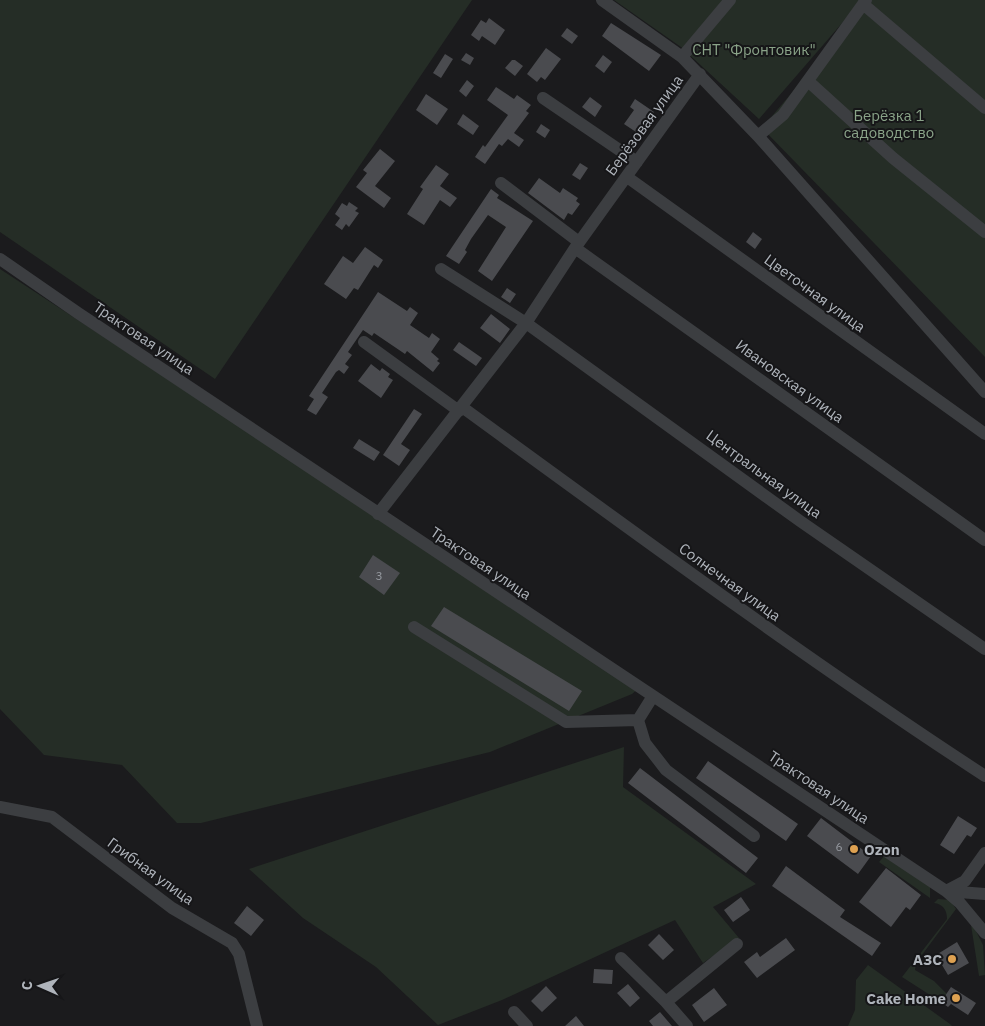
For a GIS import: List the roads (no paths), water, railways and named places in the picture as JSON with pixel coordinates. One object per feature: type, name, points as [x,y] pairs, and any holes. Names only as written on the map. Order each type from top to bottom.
[{"type":"street","points":[[602,0],[682,57],[700,74]]},
{"type":"street","points":[[682,57],[730,0]]},
{"type":"street","points":[[758,136],[783,115],[864,2],[985,108]]},
{"type":"street","name":"Берёзовая улица","points":[[378,514],[526,323],[577,245],[700,74],[758,136],[985,392]]},
{"type":"street","points":[[808,81],[893,158],[985,232]]},
{"type":"street","points":[[543,98],[637,162]]},
{"type":"street","name":"Цветочная улица","points":[[627,177],[985,434]]},
{"type":"street","name":"Ивановская улица","points":[[501,183],[577,245],[985,540]]},
{"type":"street","name":"Трактовая улица","points":[[0,259],[378,514],[946,891],[960,903],[985,933]]},
{"type":"street","name":"Центральная улица","points":[[441,268],[526,323],[800,521],[985,649]]},
{"type":"street","name":"Солнечная улица","points":[[364,342],[763,626],[883,709],[985,776]]},
{"type":"street","points":[[414,627],[566,722],[638,720]]},
{"type":"street","points":[[653,696],[638,720],[645,743],[666,770],[754,836]]},
{"type":"street","name":"Грибная улица","points":[[0,807],[52,817],[172,908],[232,943],[239,954],[257,1026]]},
{"type":"street","points":[[946,891],[965,881],[985,854]]},
{"type":"street","name":"Трактовая улица","points":[[946,891],[985,894]]},
{"type":"street","points":[[666,1002],[737,944]]},
{"type":"street","points":[[622,958],[687,1026]]},
{"type":"street","points":[[514,1012],[527,1026]]},
{"type":"place","name":"Ozon","points":[[854,849]]},
{"type":"place","name":"АЗС","points":[[952,959]]},
{"type":"place","name":"Cake Home","points":[[956,998]]},
{"type":"park label","name":"СНТ \"Фронтовик\"","points":[[754,49]]},
{"type":"park label","name":"Берёзка 1 садоводство","points":[[889,124]]}]
